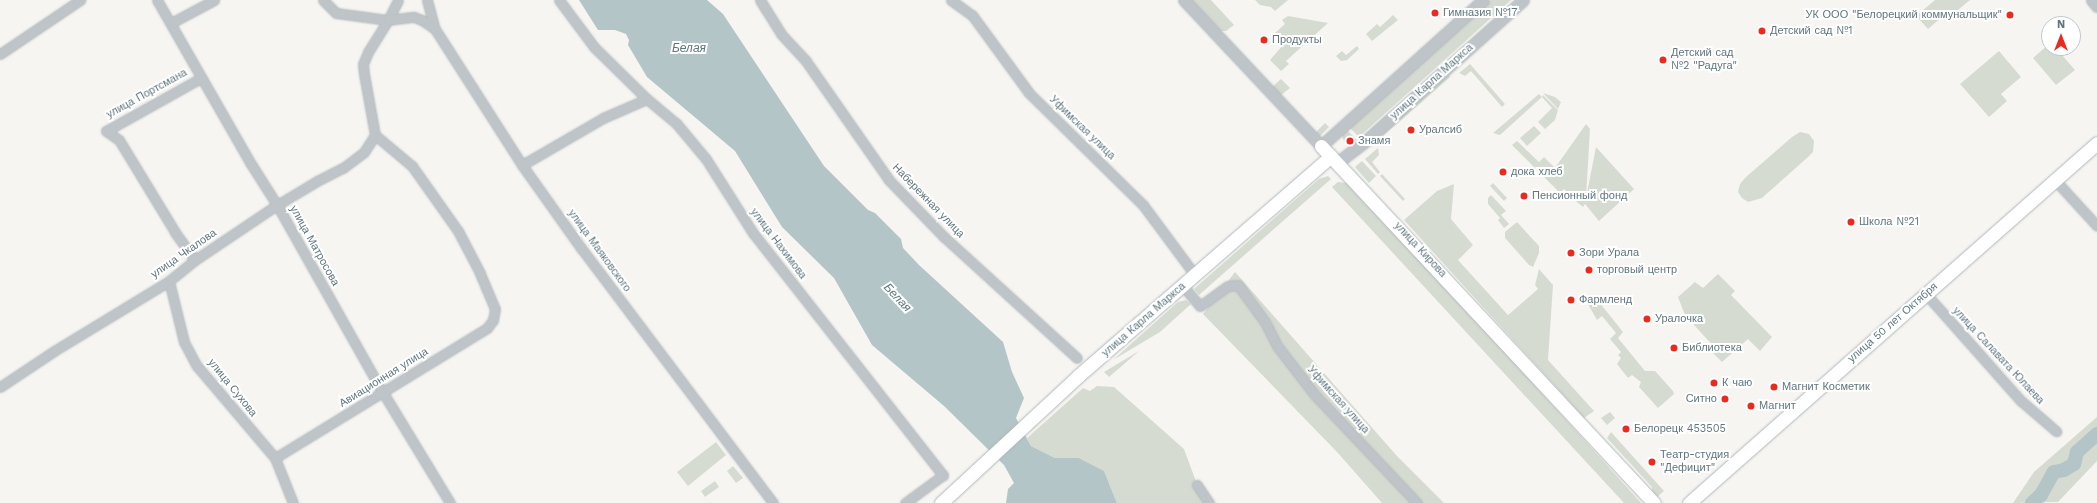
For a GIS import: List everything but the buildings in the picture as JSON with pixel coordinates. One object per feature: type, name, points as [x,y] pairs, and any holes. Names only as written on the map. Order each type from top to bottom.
[{"type":"main road","name":"улица 50 лет Октября","points":[[1689,503],[2097,143]]},
{"type":"main road","name":"улица Кирова","points":[[1321,146],[1654,503]]},
{"type":"main road","name":"улица Карла Маркса","points":[[941,503],[1078,376],[1195,275],[1334,159]]},
{"type":"street","points":[[0,54],[80,0]]},
{"type":"street","name":"улица Матросова","points":[[157,0],[251,164],[277,205],[382,391],[450,503]]},
{"type":"street","points":[[171,23],[214,0]]},
{"type":"street","points":[[323,0],[336,13],[388,20],[414,17],[422,20],[435,29]]},
{"type":"street","points":[[375,135],[364,64],[368,52],[388,20],[398,0]]},
{"type":"street","name":"улица Маяковского","points":[[427,0],[435,29],[522,164],[581,248],[773,503]]},
{"type":"street","name":"улица Нахимова","points":[[559,0],[594,47],[647,100],[676,123],[706,159],[753,233],[943,475],[905,503]]},
{"type":"street","name":"Набережная улица","points":[[760,0],[781,34],[806,61],[889,180],[943,236],[1077,358]]},
{"type":"street","name":"Уфимская улица","points":[[951,0],[972,15],[1029,93],[1143,205],[1195,275]]},
{"type":"street","name":"улица Кирова","points":[[1184,0],[1321,146]]},
{"type":"street","points":[[1321,146],[1483,0]]},
{"type":"street","name":"улица Карла Маркса","points":[[1334,159],[1362,144],[1523,0]]},
{"type":"street","points":[[2092,0],[2097,6]]},
{"type":"street","name":"улица Портсмана","points":[[195,260],[175,232],[119,140],[106,131],[201,78]]},
{"type":"street","points":[[522,164],[603,118],[647,100]]},
{"type":"street","name":"улица Чкалова","points":[[0,387],[54,351],[169,281],[195,260],[277,205],[317,181],[344,168],[364,152],[375,135]]},
{"type":"street","name":"Авиационная улица","points":[[275,458],[487,328],[493,320],[496,309],[458,230],[412,166],[375,135]]},
{"type":"street","points":[[2055,180],[2097,226]]},
{"type":"street","name":"улица Сухова","points":[[169,281],[184,342],[197,366],[275,458],[293,503]]},
{"type":"street","name":"Уфимская улица","points":[[1183,286],[1200,306],[1228,286],[1238,285],[1265,322],[1278,347],[1314,394],[1417,503]]},
{"type":"street","name":"улица Салавата Юлаева","points":[[1926,294],[2020,400],[2056,431]]},
{"type":"street","points":[[1197,484],[1209,503]]},
{"type":"shaded area","points":[[1190,0],[1211,0],[1234,25],[1226,31],[1219,31]]},
{"type":"shaded area","points":[[1255,0],[1288,0],[1275,11],[1271,7],[1260,5]]},
{"type":"shaded area","points":[[1491,0],[1511,0],[1359,137],[1349,127]]},
{"type":"shaded area","points":[[1935,0],[1970,0],[1953,14],[1949,11],[1928,29],[1916,16]]},
{"type":"shaded area","points":[[1393,15],[1398,20],[1372,41],[1366,34],[1377,24],[1380,27]]},
{"type":"shaded area","points":[[1288,16],[1328,23],[1286,61],[1289,64],[1281,71],[1270,60],[1283,45],[1274,34],[1285,24],[1282,20]]},
{"type":"shaded area","points":[[1357,46],[1359,49],[1347,60],[1341,61],[1336,56],[1342,51],[1346,55]]},
{"type":"shaded area","points":[[1999,51],[2021,77],[2001,94],[2007,101],[1989,117],[1960,84]]},
{"type":"shaded area","points":[[2041,51],[2041,56],[2063,56],[2075,70],[2056,85],[2033,58]]},
{"type":"shaded area","points":[[1470,64],[1505,104],[1502,107],[1471,71],[1465,76],[1459,73]]},
{"type":"shaded area","points":[[1448,74],[1450,77],[1383,136],[1381,134]]},
{"type":"shaded area","points":[[1281,79],[1290,88],[1280,96],[1272,87]]},
{"type":"shaded area","points":[[1543,93],[1555,97],[1561,102],[1558,109]]},
{"type":"shaded area","points":[[1539,94],[1542,97],[1500,135],[1493,133]]},
{"type":"shaded area","points":[[1543,95],[1558,110],[1555,120],[1545,129],[1538,122],[1552,108],[1542,97]]},
{"type":"shaded area","points":[[1325,123],[1329,127],[1319,137],[1315,133]]},
{"type":"shaded area","points":[[1586,124],[1590,129],[1586,198],[1596,147],[1634,189],[1599,221],[1585,204],[1583,207],[1564,189],[1560,193],[1512,145],[1517,141],[1539,162],[1544,157],[1555,168]]},
{"type":"shaded area","points":[[1534,126],[1541,133],[1527,146],[1520,138]]},
{"type":"shaded area","points":[[1346,129],[1357,140],[1354,144],[1345,142],[1343,139],[1341,134]]},
{"type":"shaded area","points":[[1800,132],[1809,134],[1814,141],[1813,152],[1762,198],[1748,202],[1742,198],[1738,192],[1740,184],[1746,177],[1792,137]]},
{"type":"shaded area","points":[[1378,148],[1379,155],[1372,162],[1380,172],[1378,174],[1365,159]]},
{"type":"shaded area","points":[[1362,161],[1376,176],[1369,183],[1355,167]]},
{"type":"shaded area","points":[[1382,174],[1405,199],[1403,201],[1380,176]]},
{"type":"shaded area","points":[[1328,176],[1331,179],[1199,295],[1194,289],[1319,179]]},
{"type":"shaded area","points":[[1338,182],[1346,183],[1495,341],[1641,503],[1624,503],[1332,187]]},
{"type":"shaded area","points":[[1493,183],[1507,198],[1504,201],[1490,186]]},
{"type":"shaded area","points":[[1454,184],[1451,219],[1473,245],[1458,260],[1508,315],[1538,289],[1535,285],[1539,269],[1553,285],[1548,360],[1594,411],[1584,418],[1404,220],[1437,191]]},
{"type":"shaded area","points":[[1491,195],[1506,211],[1501,215],[1509,224],[1504,228],[1498,220],[1500,218],[1488,204],[1488,198]]},
{"type":"shaded area","points":[[1517,222],[1539,246],[1539,253],[1533,267],[1529,265],[1505,238],[1505,232]]},
{"type":"shaded area","points":[[1235,272],[1397,456],[1444,503],[1382,503],[1337,452],[1203,314]]},
{"type":"shaded area","points":[[1718,274],[1735,291],[1731,295],[1772,337],[1760,351],[1748,339],[1722,362],[1712,352],[1715,348],[1685,315],[1678,297],[1695,282],[1703,288]]},
{"type":"shaded area","points":[[1591,296],[1595,297],[1623,332],[1618,338],[1645,371],[1655,371],[1673,391],[1674,394],[1658,408],[1639,387],[1641,382],[1632,375],[1628,378],[1617,364],[1621,358],[1618,355],[1621,352],[1610,339],[1616,333],[1602,316],[1597,320],[1589,306],[1588,299]]},
{"type":"shaded area","points":[[1186,300],[1191,304],[1160,332],[1113,360],[1178,302]]},
{"type":"shaded area","points":[[1139,351],[1109,377],[1104,372]]},
{"type":"shaded area","points":[[1097,386],[1114,387],[1184,449],[1204,503],[1117,503],[1104,471],[1079,458],[1055,458],[1031,446],[1027,438],[1083,388],[1090,391]]},
{"type":"shaded area","points":[[1610,412],[1615,418],[1607,425],[1601,418]]},
{"type":"shaded area","points":[[2097,417],[2097,461],[2058,502],[2013,503],[2034,472]]},
{"type":"shaded area","points":[[1611,432],[1664,491],[1656,498],[1652,494],[1652,487],[1607,438]]},
{"type":"shaded area","points":[[716,442],[726,455],[688,486],[677,472]]},
{"type":"shaded area","points":[[733,466],[743,478],[736,483],[727,471]]},
{"type":"shaded area","points":[[715,481],[719,487],[705,497],[701,491]]},
{"type":"water","name":"Белая","points":[[579,0],[707,0],[723,14],[824,166],[868,210],[875,213],[901,239],[903,248],[919,265],[1003,342],[1012,372],[1024,398],[1016,418],[1031,446],[1055,458],[1079,458],[1104,471],[1117,503],[1006,503],[1008,489],[1014,483],[1004,465],[944,406],[872,345],[834,278],[782,227],[735,151],[647,77],[628,45],[629,40],[626,34],[615,30],[598,30]]},
{"type":"waterway","points":[[2032,503],[2041,495],[2054,472],[2064,470],[2074,464],[2077,452],[2097,434]]},
{"type":"place","name":"Гимназия №17","points":[[1435,13]]},
{"type":"place","name":"УК ООО \"Белорецкий коммунальщик\"","points":[[2010,15]]},
{"type":"place","name":"Детский сад №1","points":[[1762,31]]},
{"type":"place","name":"Продукты","points":[[1264,40]]},
{"type":"place","name":"Детский сад №2 \"Радуга\"","points":[[1663,60]]},
{"type":"place","name":"Уралсиб","points":[[1411,130]]},
{"type":"place","name":"Знамя","points":[[1350,141]]},
{"type":"place","name":"дока хлеб","points":[[1503,172]]},
{"type":"place","name":"Пенсионный фонд","points":[[1524,196]]},
{"type":"place","name":"Школа №21","points":[[1851,222]]},
{"type":"place","name":"Зори Урала","points":[[1571,253]]},
{"type":"place","name":"торговый центр","points":[[1589,270]]},
{"type":"place","name":"Фармленд","points":[[1571,300]]},
{"type":"place","name":"Уралочка","points":[[1647,319]]},
{"type":"place","name":"Библиотека","points":[[1674,348]]},
{"type":"place","name":"К чаю","points":[[1714,383]]},
{"type":"place","name":"Магнит Косметик","points":[[1774,387]]},
{"type":"place","name":"Ситно","points":[[1725,399]]},
{"type":"place","name":"Магнит","points":[[1751,406]]},
{"type":"place","name":"Белорецк 453505","points":[[1626,429]]},
{"type":"place","name":"Театр-студия \"Дефицит\"","points":[[1652,462]]}]
